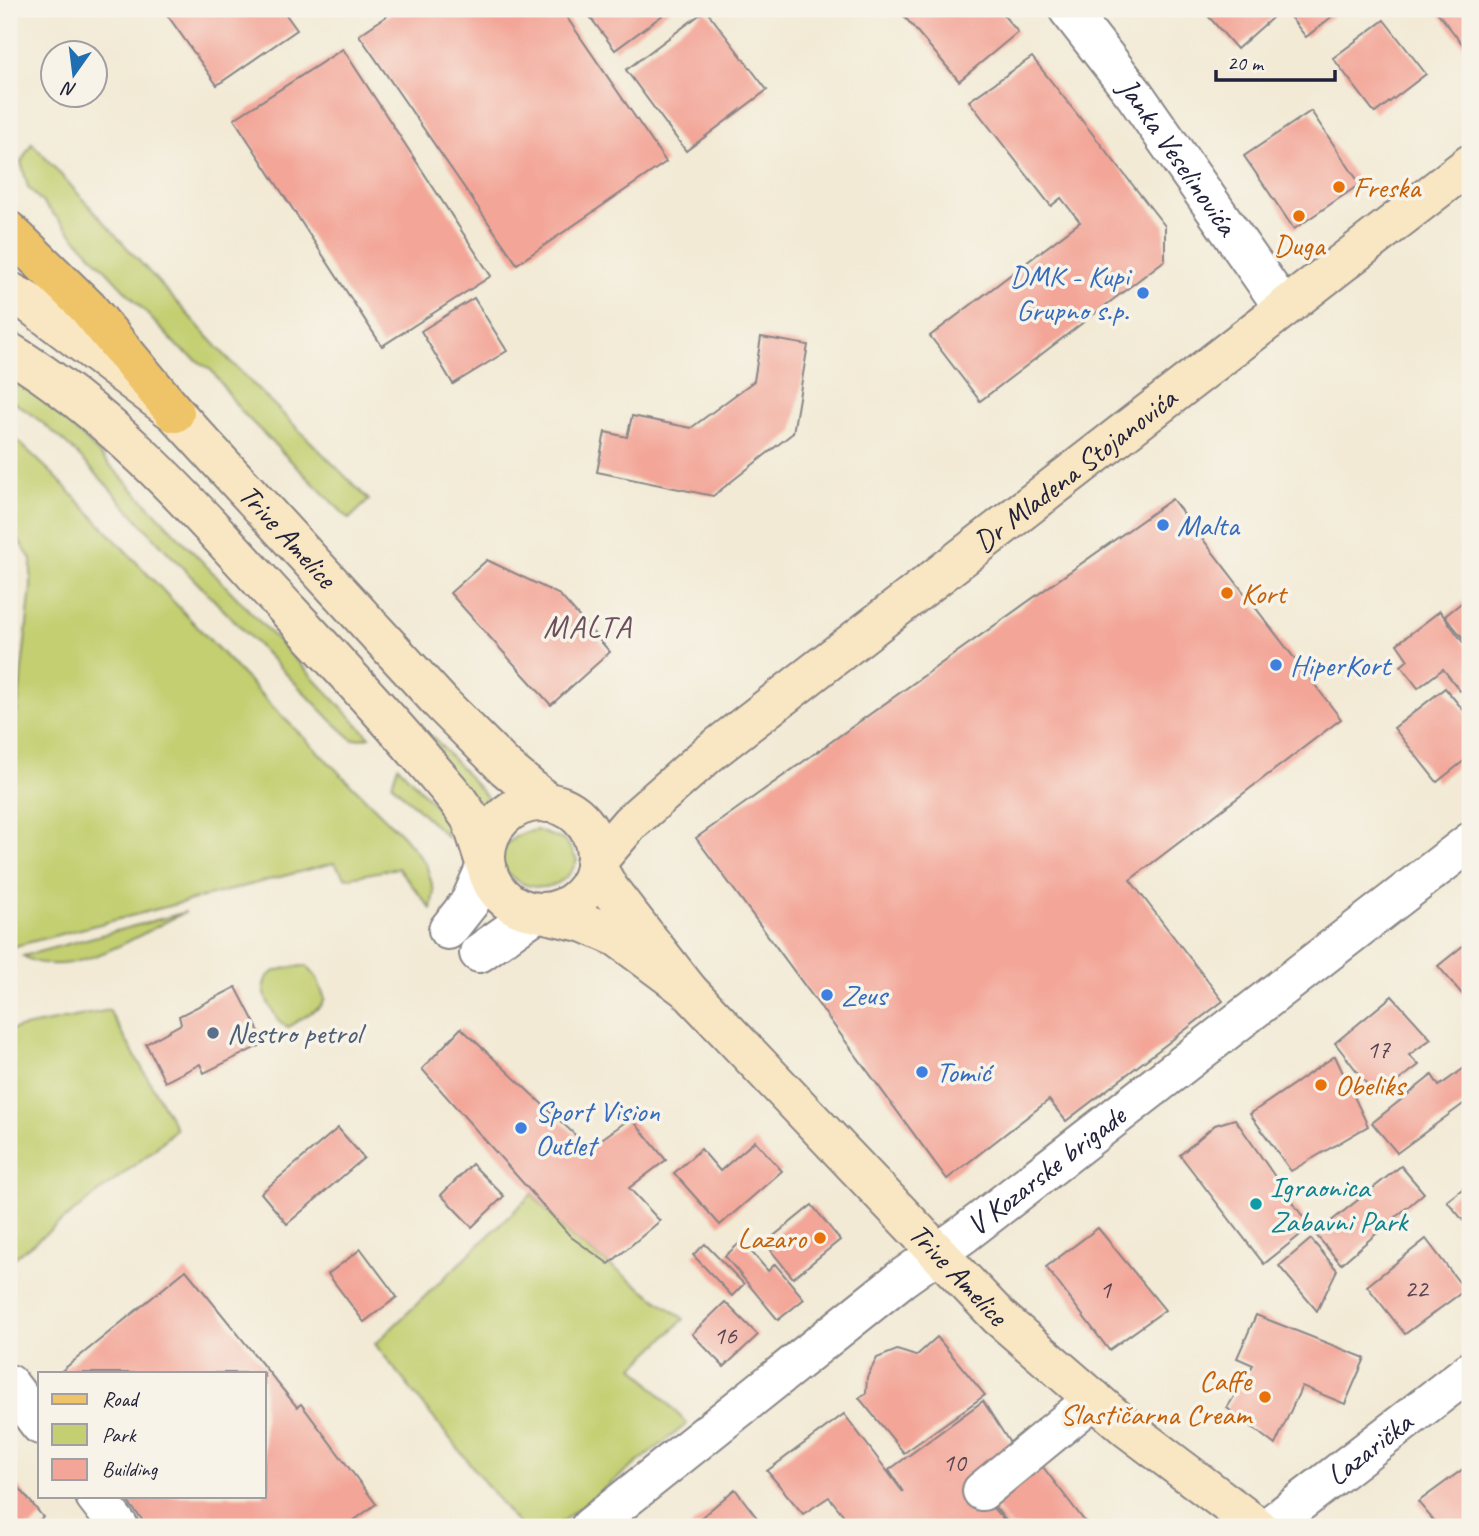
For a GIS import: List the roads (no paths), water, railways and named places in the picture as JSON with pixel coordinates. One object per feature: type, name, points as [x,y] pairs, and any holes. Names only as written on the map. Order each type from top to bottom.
[{"type":"main road","name":"Dr Mladena Stojanovića","points":[[595,864],[630,823],[681,775],[1470,164]]},
{"type":"main road","points":[[9,231],[87,307],[175,412]]},
{"type":"main road","name":"Trive Amelice","points":[[9,290],[36,307],[175,412],[441,703],[506,768],[562,809]]},
{"type":"main road","name":"Trive Amelice","points":[[9,352],[51,377],[103,422],[227,543],[456,798],[471,819],[486,866]]},
{"type":"main road","name":"Dr Mladena Stojanovića","points":[[562,809],[614,810],[681,775]]},
{"type":"main road","points":[[521,806],[562,809],[594,842],[595,864],[588,886],[578,897],[552,911],[537,912],[518,908],[504,898],[493,884],[486,866],[487,846],[499,822],[521,806]]},
{"type":"main road","name":"Trive Amelice","points":[[595,864],[617,899],[688,989],[999,1317],[1126,1428],[1258,1527]]},
{"type":"main road","name":"Trive Amelice","points":[[537,912],[585,923],[617,937],[688,989]]},
{"type":"street","name":"Janka Veselinovića","points":[[1068,9],[1135,95],[1283,307]]},
{"type":"street","name":"V Kozarske brigade","points":[[590,1527],[936,1253],[1470,842]]},
{"type":"street","points":[[448,930],[470,902],[486,866]]},
{"type":"street","points":[[479,953],[537,912]]},
{"type":"street","name":"Lazarička","points":[[1268,1527],[1470,1371]]},
{"type":"street","points":[[9,1384],[38,1422]]},
{"type":"street","points":[[982,1491],[1094,1399]]},
{"type":"street","points":[[97,1498],[119,1527]]},
{"type":"place","name":"Freska","points":[[1339,187]]},
{"type":"place","name":"Duga","points":[[1299,216]]},
{"type":"place","name":"DMK - Kupi Grupno s.p.","points":[[1143,293]]},
{"type":"place","name":"Malta","points":[[1163,525]]},
{"type":"place","name":"Kort","points":[[1227,593]]},
{"type":"place","name":"HiperKort","points":[[1276,665]]},
{"type":"place","name":"Zeus","points":[[827,995]]},
{"type":"place","name":"Nestro petrol","points":[[213,1033]]},
{"type":"place","name":"Tomić","points":[[922,1072]]},
{"type":"place","name":"Obeliks","points":[[1321,1085]]},
{"type":"place","name":"Sport Vision Outlet","points":[[521,1128]]},
{"type":"place","name":"Igraonica Zabavni Park","points":[[1256,1204]]},
{"type":"place","name":"Lazaro","points":[[820,1238]]},
{"type":"place","name":"Caffe Slastičarna Cream","points":[[1265,1397]]},
{"type":"district","name":"MALTA","points":[[588,626]]}]
